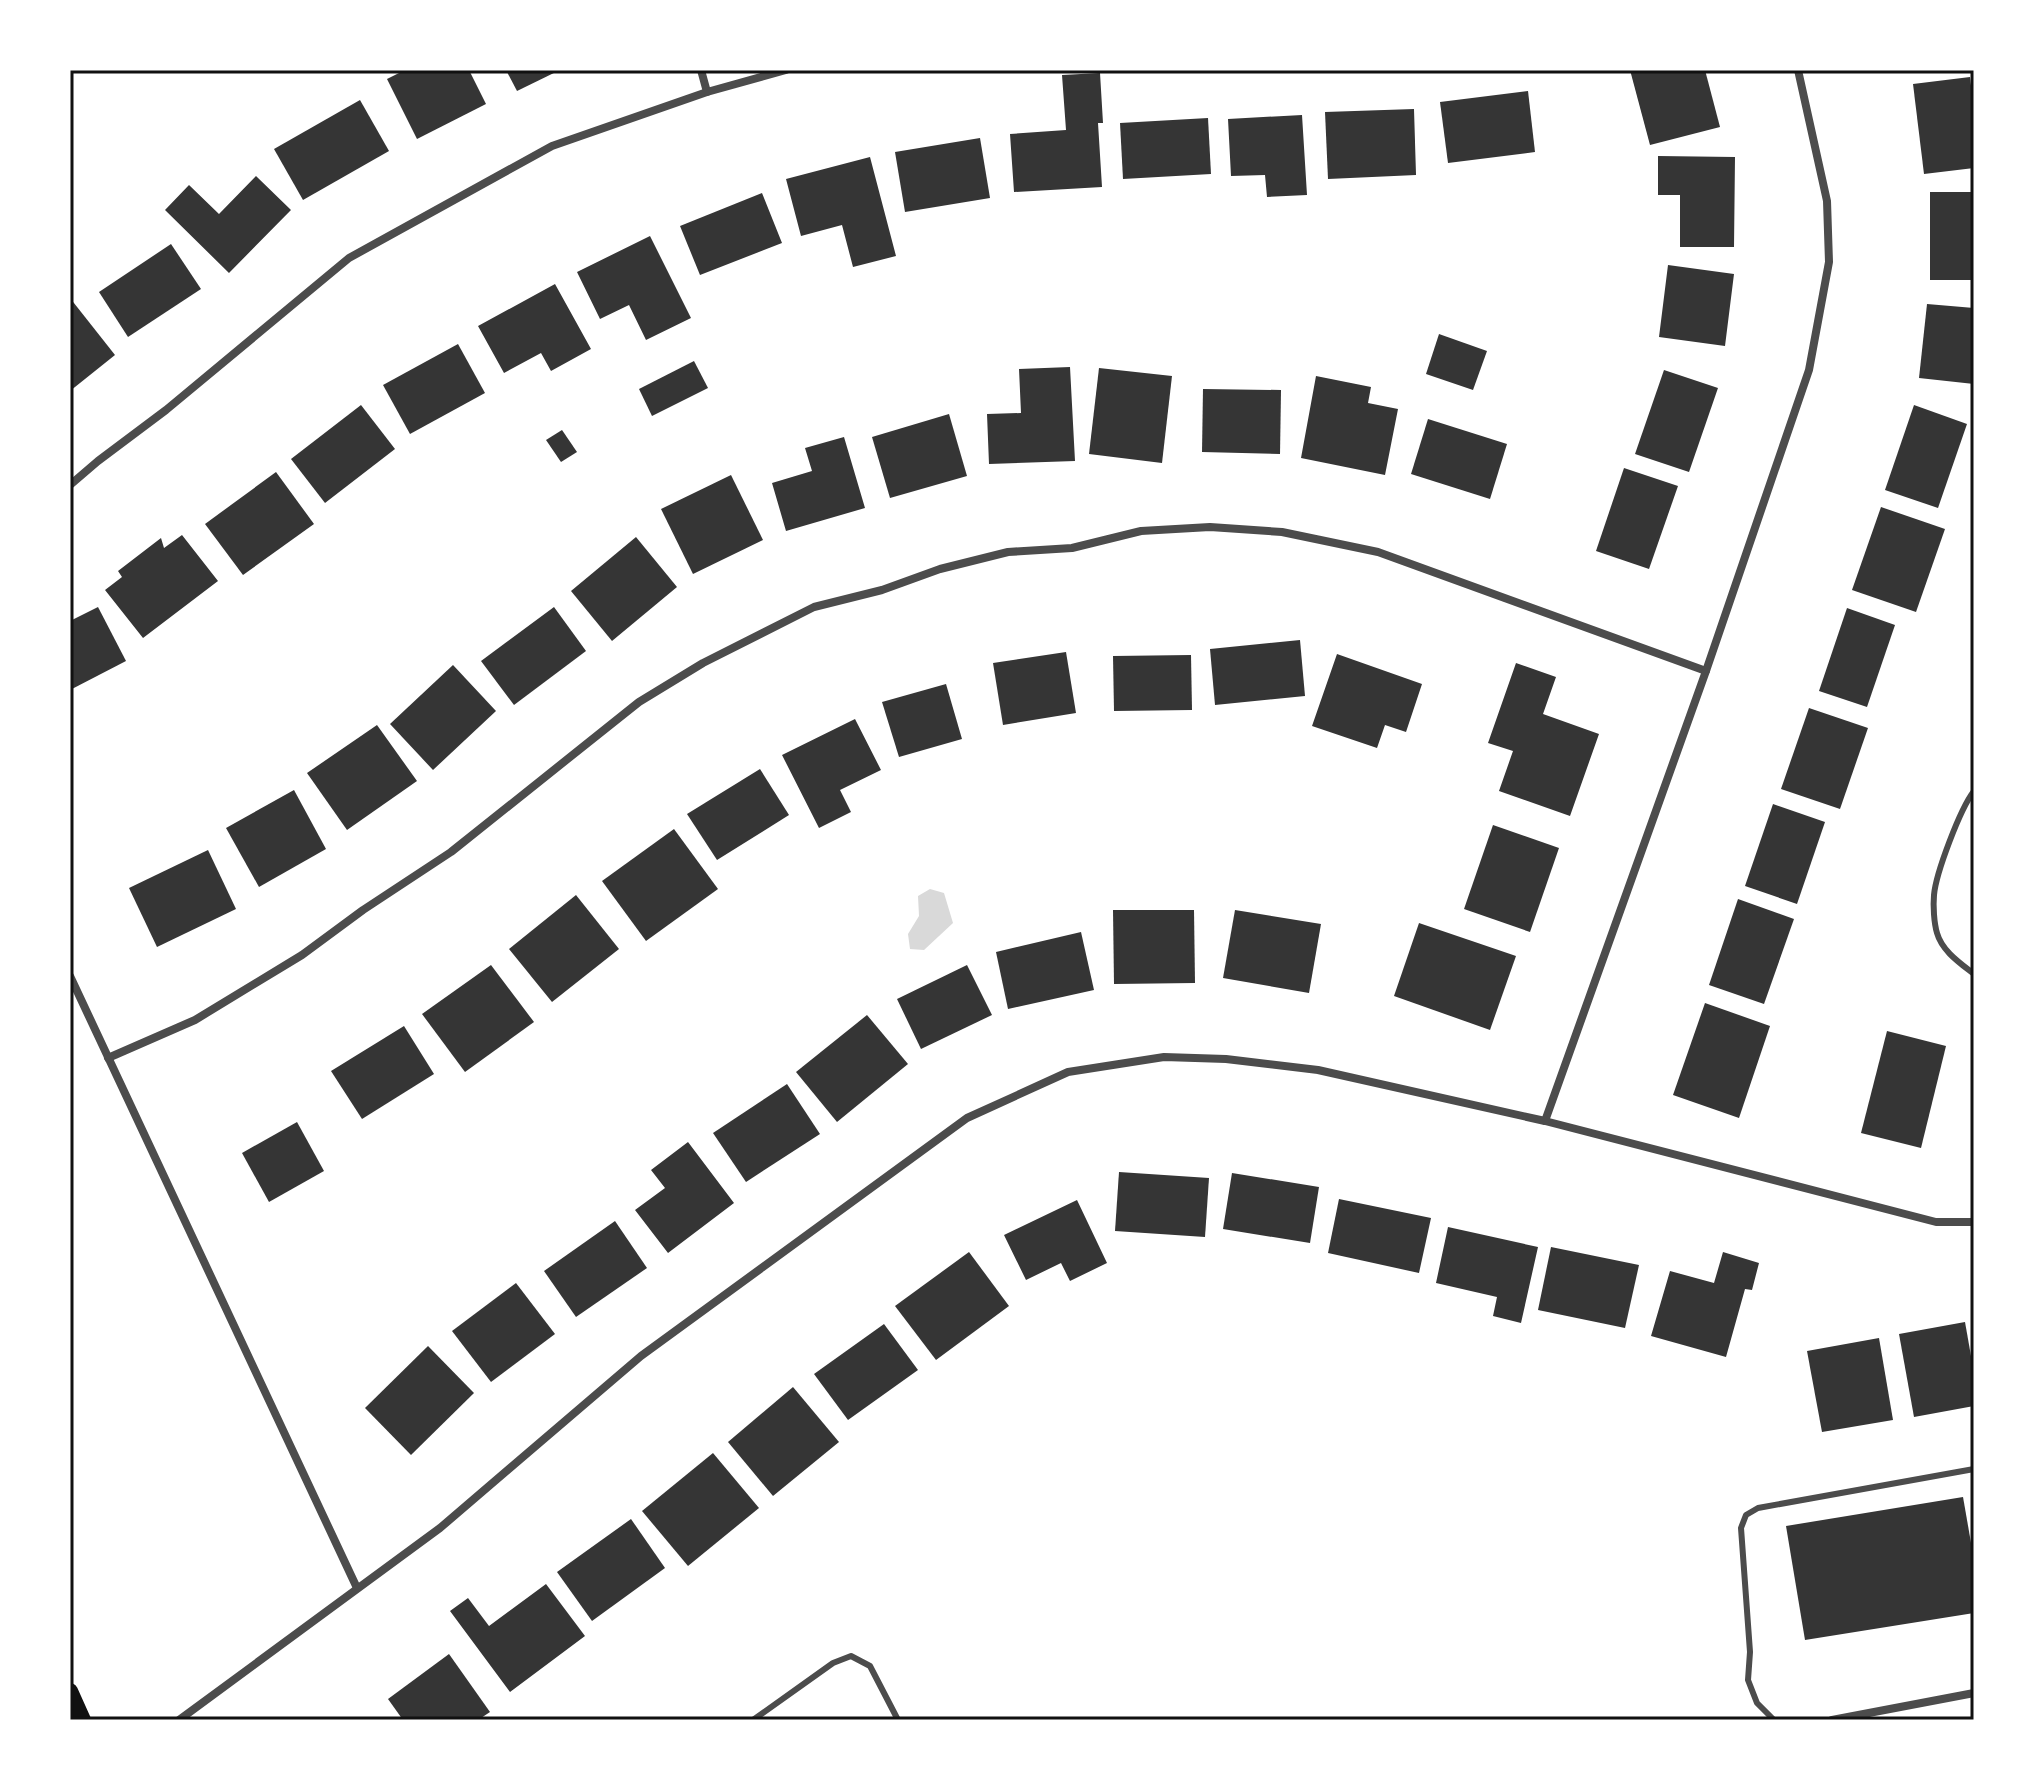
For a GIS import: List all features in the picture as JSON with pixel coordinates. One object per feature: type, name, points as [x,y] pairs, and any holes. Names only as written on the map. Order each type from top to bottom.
[{"type":"main road","points":[[70,1691],[83,1720]]},
{"type":"street","points":[[701,70],[707,92]]},
{"type":"street","points":[[70,485],[166,410],[349,258],[552,146],[707,92],[786,70]]},
{"type":"street","points":[[1545,1121],[1706,671],[1809,370],[1829,262],[1827,201],[1798,70]]},
{"type":"street","points":[[108,1058],[195,1020],[302,955],[451,852],[639,702],[703,663],[814,607],[1008,552],[1072,548],[1141,531],[1210,527],[1282,532],[1378,552],[1706,671]]},
{"type":"street","points":[[70,976],[357,1588]]},
{"type":"street","points":[[179,1720],[440,1528],[641,1356],[954,1127],[967,1118],[1068,1072],[1164,1057],[1226,1059],[1318,1070],[1545,1121],[1936,1222],[1974,1222]]},
{"type":"street","points":[[1832,1720],[1974,1693]]},
{"type":"lane","points":[[1974,791],[1966,801],[1951,839],[1933,895],[1937,934],[1950,956],[1974,974]]},
{"type":"lane","points":[[1774,1720],[1757,1703],[1748,1680],[1750,1652],[1741,1528],[1746,1515],[1758,1508],[1974,1469]]},
{"type":"lane","points":[[753,1720],[833,1663],[851,1656],[870,1666],[898,1720]]},
{"type":"shaded area","points":[[930,889],[944,893],[953,923],[924,950],[910,949],[908,934],[919,916],[918,896]]},
{"type":"building","points":[[405,70],[469,70],[486,104],[417,139],[387,79]]},
{"type":"building","points":[[506,70],[560,70],[517,91]]},
{"type":"building","points":[[1630,70],[1705,70],[1720,127],[1650,145]]},
{"type":"building","points":[[1100,73],[1103,123],[1098,123],[1102,187],[1014,192],[1010,134],[1066,130],[1062,75]]},
{"type":"building","points":[[1970,77],[1974,111],[1974,168],[1924,174],[1913,84]]},
{"type":"building","points":[[1528,91],[1535,152],[1448,163],[1440,102]]},
{"type":"building","points":[[360,100],[389,151],[303,200],[274,149]]},
{"type":"building","points":[[1414,109],[1416,175],[1328,179],[1325,112]]},
{"type":"building","points":[[1302,115],[1307,195],[1267,197],[1265,175],[1231,176],[1228,119]]},
{"type":"building","points":[[1208,118],[1211,174],[1123,179],[1120,123]]},
{"type":"building","points":[[980,138],[990,198],[905,212],[895,152]]},
{"type":"building","points":[[1658,156],[1735,157],[1734,247],[1680,247],[1680,195],[1658,195]]},
{"type":"building","points":[[870,157],[896,256],[853,267],[842,225],[801,236],[786,179]]},
{"type":"building","points":[[256,176],[291,210],[229,273],[165,210],[189,185],[219,214]]},
{"type":"building","points":[[1930,192],[1974,192],[1974,280],[1930,280]]},
{"type":"building","points":[[762,193],[782,243],[700,275],[680,226]]},
{"type":"building","points":[[650,236],[691,318],[646,340],[629,305],[600,319],[577,272]]},
{"type":"building","points":[[171,244],[201,289],[128,337],[99,292]]},
{"type":"building","points":[[1668,265],[1734,274],[1725,346],[1659,337]]},
{"type":"building","points":[[555,284],[591,349],[551,371],[541,353],[504,373],[478,326]]},
{"type":"building","points":[[70,298],[115,355],[70,391]]},
{"type":"building","points":[[1927,304],[1974,308],[1974,384],[1919,378]]},
{"type":"building","points":[[1439,334],[1487,351],[1473,390],[1426,374]]},
{"type":"building","points":[[458,344],[485,393],[410,434],[383,385]]},
{"type":"building","points":[[694,361],[708,388],[652,416],[639,389]]},
{"type":"building","points":[[1070,367],[1075,461],[989,464],[987,414],[1021,413],[1019,369]]},
{"type":"building","points":[[1099,368],[1172,376],[1162,463],[1089,454]]},
{"type":"building","points":[[1664,370],[1718,388],[1689,472],[1635,454]]},
{"type":"building","points":[[1316,376],[1371,387],[1368,403],[1398,409],[1385,475],[1301,458]]},
{"type":"building","points":[[1203,389],[1281,390],[1280,454],[1202,452]]},
{"type":"building","points":[[361,405],[395,449],[325,503],[291,459]]},
{"type":"building","points":[[1914,405],[1967,424],[1938,508],[1885,490]]},
{"type":"building","points":[[949,414],[967,476],[890,498],[872,437]]},
{"type":"building","points":[[1428,419],[1507,444],[1490,499],[1411,474]]},
{"type":"building","points":[[562,430],[577,452],[561,462],[546,440]]},
{"type":"building","points":[[844,437],[865,508],[786,531],[772,483],[812,471],[805,448]]},
{"type":"building","points":[[1624,468],[1678,486],[1649,569],[1596,551]]},
{"type":"building","points":[[276,472],[314,524],[243,575],[205,524]]},
{"type":"building","points":[[731,475],[763,540],[693,574],[661,509]]},
{"type":"building","points":[[1881,507],[1945,529],[1916,612],[1852,590]]},
{"type":"building","points":[[182,535],[218,581],[143,638],[105,590],[122,577],[118,571],[161,538],[164,548]]},
{"type":"building","points":[[636,537],[677,587],[612,641],[571,591]]},
{"type":"building","points":[[98,607],[126,661],[70,690],[70,621]]},
{"type":"building","points":[[554,607],[586,651],[514,705],[481,661]]},
{"type":"building","points":[[1847,608],[1895,625],[1867,707],[1819,691]]},
{"type":"building","points":[[1300,640],[1305,696],[1215,705],[1210,649]]},
{"type":"building","points":[[1066,652],[1076,713],[1003,725],[993,663]]},
{"type":"building","points":[[1337,654],[1422,684],[1406,732],[1385,725],[1377,748],[1312,726]]},
{"type":"building","points":[[1191,655],[1192,710],[1114,711],[1113,656]]},
{"type":"building","points":[[1516,663],[1556,677],[1543,714],[1599,734],[1570,816],[1499,791],[1513,751],[1488,743]]},
{"type":"building","points":[[453,665],[496,711],[433,770],[390,724]]},
{"type":"building","points":[[946,684],[962,739],[899,757],[882,702]]},
{"type":"building","points":[[1809,708],[1868,728],[1840,809],[1781,789]]},
{"type":"building","points":[[855,719],[881,770],[840,790],[851,812],[819,828],[782,755]]},
{"type":"building","points":[[377,725],[417,781],[347,830],[307,773]]},
{"type":"building","points":[[760,769],[789,815],[717,860],[687,814]]},
{"type":"building","points":[[294,790],[326,849],[259,887],[226,828]]},
{"type":"building","points":[[1773,804],[1825,822],[1797,904],[1745,886]]},
{"type":"building","points":[[1493,825],[1559,848],[1530,932],[1464,909]]},
{"type":"building","points":[[674,829],[718,889],[646,941],[602,881]]},
{"type":"building","points":[[208,850],[236,909],[157,947],[129,888]]},
{"type":"building","points":[[576,895],[619,949],[552,1002],[509,949]]},
{"type":"building","points":[[1738,899],[1794,919],[1764,1004],[1709,985]]},
{"type":"building","points":[[1113,910],[1194,910],[1195,983],[1114,984]]},
{"type":"building","points":[[1235,910],[1321,924],[1309,993],[1223,978]]},
{"type":"building","points":[[1419,923],[1516,956],[1490,1030],[1394,996]]},
{"type":"building","points":[[1081,932],[1094,990],[1008,1009],[996,952]]},
{"type":"building","points":[[491,965],[534,1022],[465,1072],[422,1014]]},
{"type":"building","points":[[967,965],[992,1015],[921,1049],[897,999]]},
{"type":"building","points":[[1705,1003],[1770,1026],[1739,1118],[1673,1095]]},
{"type":"building","points":[[867,1015],[908,1064],[837,1122],[796,1072]]},
{"type":"building","points":[[404,1026],[434,1074],[362,1119],[331,1071]]},
{"type":"building","points":[[1887,1031],[1946,1046],[1921,1148],[1861,1133]]},
{"type":"building","points":[[787,1084],[820,1134],[746,1182],[713,1133]]},
{"type":"building","points":[[297,1122],[324,1171],[269,1202],[242,1153]]},
{"type":"building","points":[[688,1142],[734,1203],[668,1253],[635,1210],[665,1188],[651,1170]]},
{"type":"building","points":[[1119,1172],[1209,1178],[1205,1237],[1115,1231]]},
{"type":"building","points":[[1232,1173],[1319,1187],[1310,1243],[1223,1229]]},
{"type":"building","points":[[1339,1199],[1431,1218],[1419,1273],[1328,1253]]},
{"type":"building","points":[[1077,1200],[1107,1263],[1070,1281],[1061,1263],[1026,1280],[1004,1235]]},
{"type":"building","points":[[615,1221],[647,1268],[576,1317],[544,1271]]},
{"type":"building","points":[[1448,1227],[1538,1247],[1521,1323],[1493,1316],[1497,1297],[1436,1283]]},
{"type":"building","points":[[1551,1247],[1639,1265],[1625,1328],[1538,1310]]},
{"type":"building","points":[[969,1252],[1009,1306],[936,1360],[895,1306]]},
{"type":"building","points":[[1723,1252],[1759,1263],[1752,1290],[1745,1289],[1726,1357],[1651,1336],[1670,1271],[1714,1283]]},
{"type":"building","points":[[516,1283],[555,1334],[491,1382],[452,1331]]},
{"type":"building","points":[[1965,1322],[1974,1373],[1974,1406],[1914,1417],[1899,1334]]},
{"type":"building","points":[[884,1324],[918,1370],[848,1420],[814,1374]]},
{"type":"building","points":[[1879,1338],[1893,1420],[1822,1432],[1807,1351]]},
{"type":"building","points":[[428,1346],[474,1393],[411,1455],[365,1408]]},
{"type":"building","points":[[793,1387],[839,1442],[773,1496],[728,1442]]},
{"type":"building","points":[[713,1453],[759,1508],[688,1566],[642,1511]]},
{"type":"building","points":[[1963,1497],[1974,1560],[1974,1613],[1805,1640],[1786,1526]]},
{"type":"building","points":[[631,1519],[665,1568],[592,1621],[557,1572]]},
{"type":"building","points":[[546,1584],[585,1636],[510,1692],[450,1611],[468,1598],[489,1626]]},
{"type":"building","points":[[449,1654],[490,1712],[478,1720],[403,1720],[388,1699]]}]
